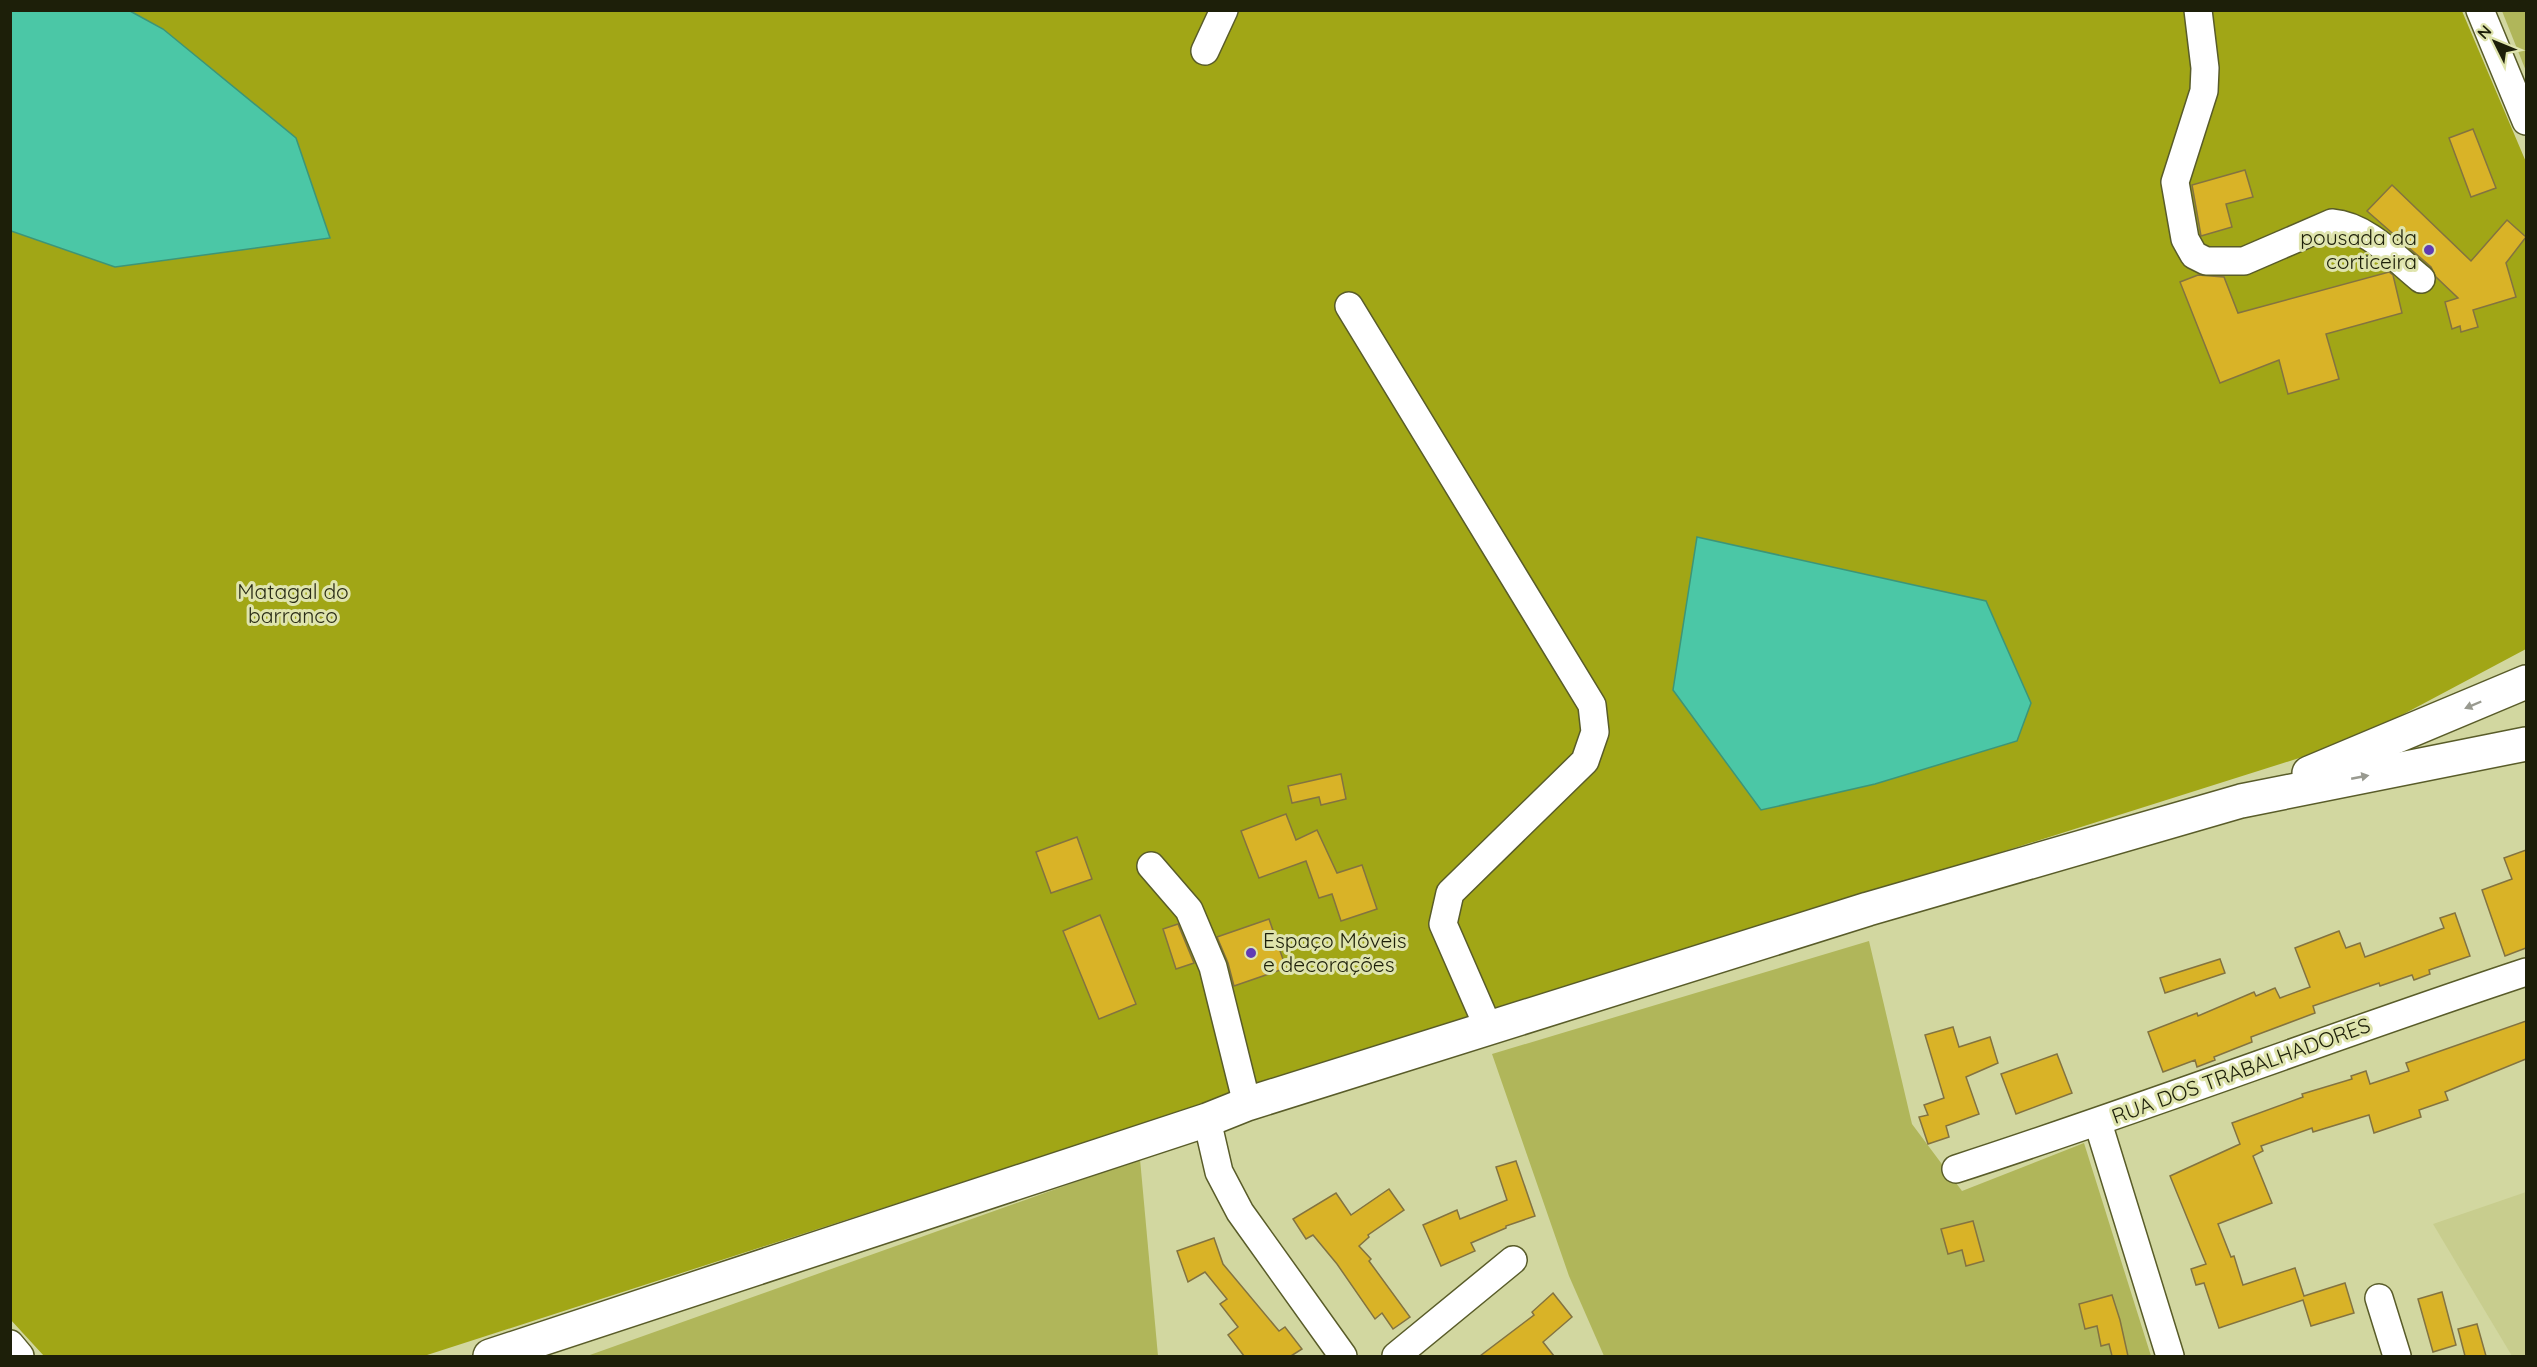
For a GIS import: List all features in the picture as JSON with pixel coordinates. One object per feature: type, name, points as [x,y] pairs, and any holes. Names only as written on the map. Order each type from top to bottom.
[{"type":"highway","points":[[2241,801],[2526,682]]},
{"type":"highway","points":[[490,1356],[1207,1120],[1247,1104],[1868,909],[2241,801],[2526,744]]},
{"type":"street","points":[[1206,51],[1224,10]]},
{"type":"street","points":[[2198,10],[2205,68],[2204,91],[2175,182],[2186,239],[2194,255],[2206,261],[2244,261],[2332,223],[2347,224],[2359,230],[2421,279]]},
{"type":"street","points":[[2480,10],[2526,121]]},
{"type":"street","points":[[1349,306],[1592,705],[1595,732],[1585,761],[1450,893],[1443,924],[1488,1027]]},
{"type":"street","points":[[1151,867],[1189,910],[1213,967],[1247,1104]]},
{"type":"street","name":"RUA DOS TRABALHADORES","points":[[1956,1169],[2098,1123],[2387,1018],[2526,972]]},
{"type":"street","points":[[1207,1120],[1219,1172],[1240,1212],[1343,1356]]},
{"type":"street","points":[[2098,1123],[2170,1356]]},
{"type":"street","points":[[1396,1356],[1513,1260]]},
{"type":"street","points":[[2379,1298],[2397,1356]]},
{"type":"street","points":[[10,1344],[20,1356]]},
{"type":"shaded area","points":[[2502,11],[2526,11],[2526,71]]},
{"type":"shaded area","points":[[1869,941],[1912,1124],[1962,1191],[2084,1143],[2151,1356],[1604,1356],[1569,1276],[1492,1054]]},
{"type":"shaded area","points":[[1140,1159],[1158,1356],[587,1356]]},
{"type":"shaded area","points":[[2526,1192],[2526,1356],[2512,1356],[2433,1224]]},
{"type":"green space","name":"Matagal do barranco","points":[[10,11],[2462,11],[2526,162],[2526,649],[2353,741],[1280,1080],[424,1356],[44,1356],[10,1319]]},
{"type":"water","points":[[11,11],[130,11],[163,29],[296,138],[330,238],[115,267],[11,231]]},
{"type":"water","points":[[1697,537],[1986,601],[2031,703],[2017,741],[1875,784],[1761,810],[1673,690]]},
{"type":"building","points":[[2473,129],[2496,188],[2471,197],[2449,138]]},
{"type":"building","points":[[2245,170],[2253,197],[2226,204],[2232,227],[2201,236],[2192,185]]},
{"type":"building","points":[[2392,185],[2471,261],[2507,220],[2526,237],[2506,263],[2516,297],[2473,310],[2478,327],[2461,332],[2460,326],[2452,329],[2445,302],[2458,298],[2436,277],[2431,267],[2367,211]]},
{"type":"building","points":[[2389,272],[2393,275],[2402,313],[2326,334],[2339,379],[2288,394],[2279,360],[2220,383],[2180,282],[2198,275],[2224,277],[2238,313]]},
{"type":"building","points":[[1341,774],[1346,799],[1321,805],[1319,797],[1292,803],[1288,786]]},
{"type":"building","points":[[1286,814],[1296,840],[1317,830],[1337,873],[1362,865],[1377,909],[1341,921],[1332,894],[1319,898],[1306,861],[1259,878],[1241,831]]},
{"type":"building","points":[[1077,837],[1092,879],[1051,893],[1036,852]]},
{"type":"building","points":[[2526,850],[2526,948],[2505,956],[2482,890],[2512,879],[2504,858]]},
{"type":"building","points":[[2455,913],[2470,956],[2429,970],[2430,974],[2414,980],[2412,975],[2380,986],[2379,983],[2313,1006],[2315,1013],[2251,1037],[2252,1042],[2214,1057],[2215,1060],[2197,1067],[2195,1060],[2163,1072],[2148,1032],[2197,1013],[2198,1016],[2254,992],[2256,996],[2275,988],[2280,998],[2310,987],[2295,948],[2339,931],[2346,948],[2360,943],[2365,957],[2444,928],[2440,918]]},
{"type":"building","points":[[1100,915],[1136,1004],[1099,1019],[1063,931]]},
{"type":"building","name":"Espaço Móveis e decorações","points":[[1269,919],[1286,968],[1234,986],[1228,963],[1217,937]]},
{"type":"building","points":[[1178,924],[1194,963],[1176,969],[1163,929]]},
{"type":"building","points":[[2220,959],[2225,973],[2165,993],[2160,978]]},
{"type":"building","points":[[2526,1021],[2526,1059],[2445,1092],[2448,1100],[2419,1110],[2421,1117],[2374,1133],[2369,1115],[2313,1132],[2312,1128],[2261,1146],[2263,1151],[2253,1156],[2272,1203],[2218,1224],[2231,1257],[2234,1256],[2243,1285],[2295,1268],[2304,1296],[2345,1283],[2354,1313],[2311,1326],[2303,1300],[2219,1328],[2204,1283],[2196,1285],[2191,1269],[2206,1264],[2170,1176],[2240,1144],[2232,1123],[2303,1097],[2302,1094],[2352,1079],[2351,1076],[2366,1071],[2370,1084],[2409,1071],[2406,1063]]},
{"type":"building","points":[[1953,1027],[1959,1047],[1990,1037],[1998,1063],[1966,1077],[1979,1114],[1946,1126],[1949,1137],[1928,1144],[1919,1117],[1928,1115],[1924,1105],[1944,1098],[1925,1035]]},
{"type":"building","points":[[2057,1054],[2072,1093],[2016,1114],[2001,1074]]},
{"type":"building","points":[[1516,1161],[1535,1216],[1506,1226],[1471,1243],[1475,1251],[1441,1266],[1423,1225],[1457,1210],[1460,1219],[1507,1200],[1496,1167]]},
{"type":"building","points":[[1389,1189],[1404,1210],[1368,1235],[1369,1237],[1359,1246],[1371,1259],[1369,1261],[1410,1317],[1393,1329],[1382,1313],[1375,1319],[1337,1264],[1313,1235],[1306,1239],[1293,1219],[1336,1193],[1351,1215]]},
{"type":"building","points":[[1973,1221],[1984,1261],[1966,1266],[1962,1250],[1948,1254],[1941,1229]]},
{"type":"building","points":[[1214,1238],[1223,1264],[1279,1331],[1285,1327],[1302,1349],[1291,1356],[1244,1356],[1228,1335],[1238,1327],[1220,1304],[1227,1299],[1205,1272],[1188,1282],[1177,1251]]},
{"type":"building","points":[[2442,1292],[2456,1345],[2433,1352],[2418,1299]]},
{"type":"building","points":[[1553,1293],[1572,1317],[1543,1342],[1554,1356],[1480,1356],[1534,1315],[1532,1312]]},
{"type":"building","points":[[2112,1295],[2128,1356],[2112,1356],[2109,1344],[2101,1346],[2097,1326],[2085,1329],[2079,1304]]},
{"type":"building","points":[[2477,1324],[2486,1356],[2465,1356],[2458,1329]]},
{"type":"place","name":"pousada da corticeira","points":[[2429,250]]},
{"type":"place","name":"Espaço Móveis e decorações","points":[[1251,953]]}]
